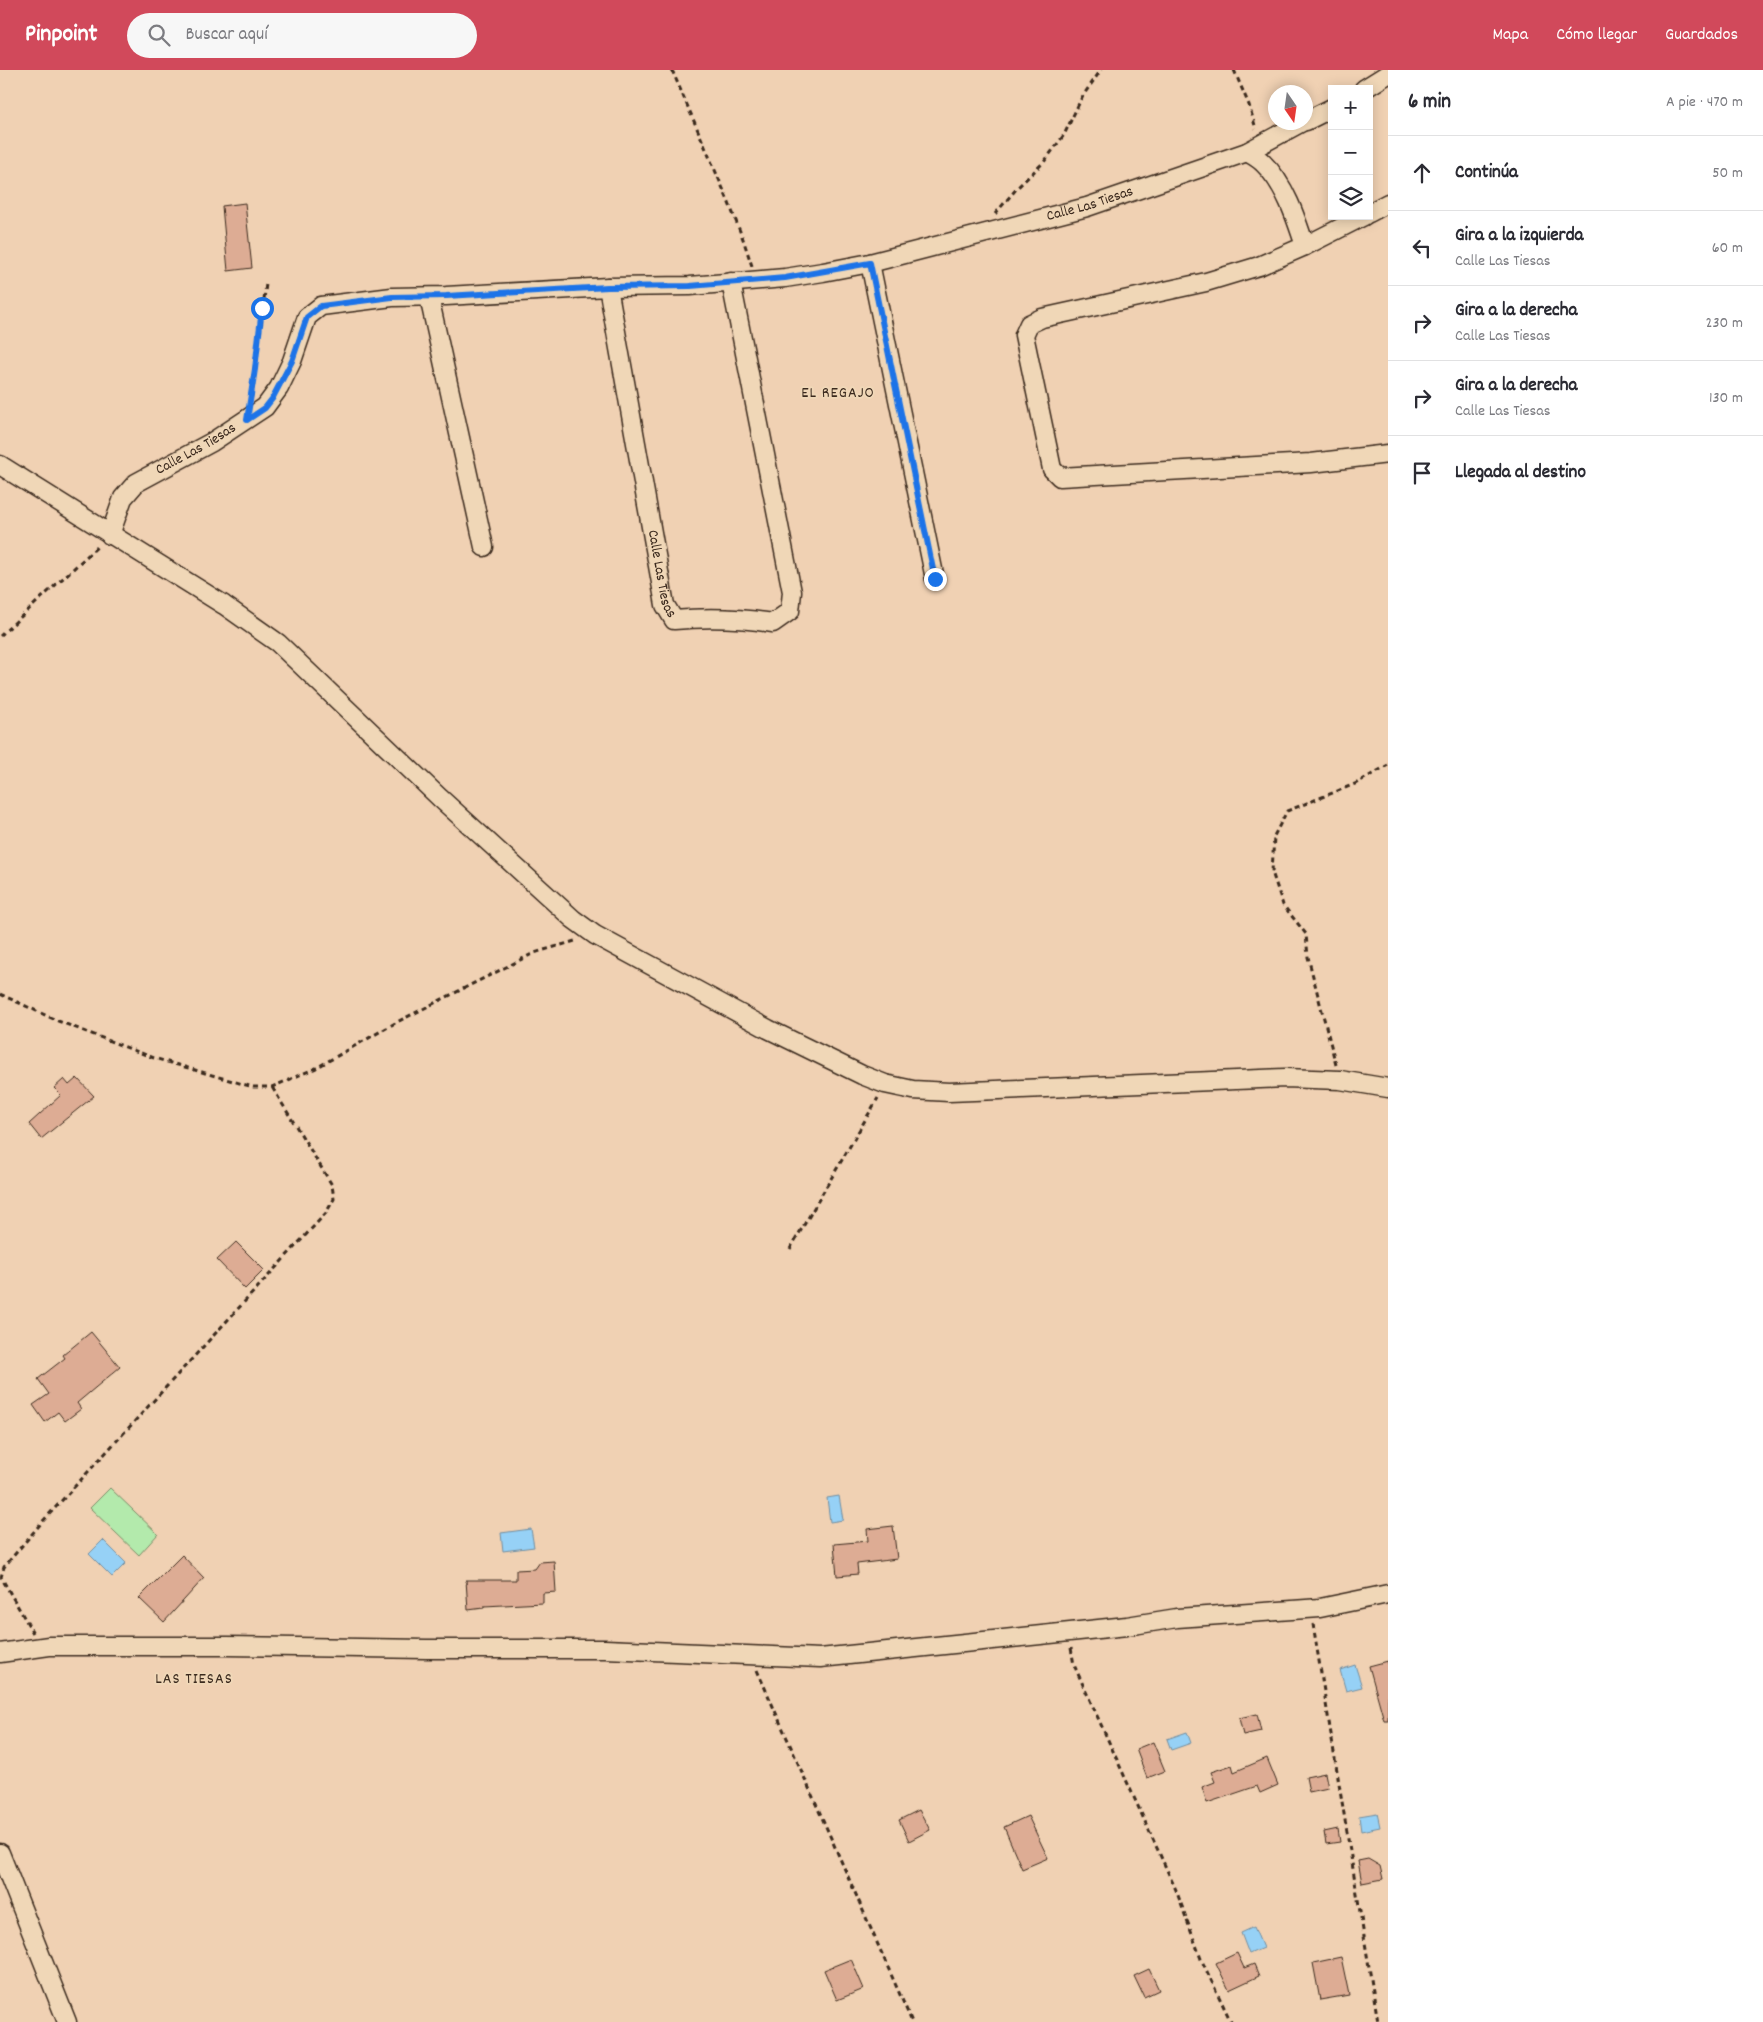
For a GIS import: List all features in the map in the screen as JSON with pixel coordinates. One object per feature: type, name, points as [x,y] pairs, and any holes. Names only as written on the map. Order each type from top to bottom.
[{"type":"street","points":[[1370,85],[1388,74]]},
{"type":"street","points":[[1313,118],[1328,110]]},
{"type":"street","name":"Calle Las Tiesas","points":[[110,535],[123,498],[136,483],[212,442],[265,408],[272,399],[292,361],[307,317],[321,306],[383,298],[608,287],[690,286],[754,281],[785,278],[870,263],[1087,207],[1253,148],[1287,130]]},
{"type":"street","points":[[1253,148],[1279,184],[1299,226],[1305,246]]},
{"type":"street","points":[[1373,211],[1388,203]]},
{"type":"street","points":[[1356,220],[1305,246],[1259,266],[1206,282],[1042,318],[1029,324],[1024,335],[1052,469],[1060,477],[1311,463],[1388,454]]},
{"type":"street","points":[[870,263],[935,579]]},
{"type":"street","name":"Calle Las Tiesas","points":[[608,287],[666,605],[674,620],[704,617],[773,622],[790,611],[792,592],[731,282]]},
{"type":"street","points":[[430,297],[484,547]]},
{"type":"street","points":[[0,465],[224,605],[278,643],[440,798],[573,919],[595,935],[768,1029],[862,1075],[885,1084],[913,1090],[949,1092],[1276,1078],[1340,1080],[1388,1088]]},
{"type":"street","points":[[0,1653],[41,1647],[227,1646],[605,1649],[820,1658],[1128,1626],[1177,1618],[1311,1609],[1388,1594]]},
{"type":"street","points":[[0,1853],[67,2022]]},
{"type":"path","points":[[672,70],[743,239],[751,261],[754,281]]},
{"type":"path","points":[[982,233],[998,209],[1044,162],[1064,135],[1082,97],[1101,70]]},
{"type":"path","points":[[1234,70],[1249,105],[1253,148]]},
{"type":"path","points":[[247,420],[266,284]]},
{"type":"path","points":[[0,636],[110,535]]},
{"type":"path","points":[[1340,1080],[1308,957],[1306,934],[1283,905],[1272,872],[1274,836],[1287,811],[1355,784],[1388,766]]},
{"type":"path","points":[[0,994],[58,1021],[154,1058],[253,1087],[272,1087],[316,1068],[397,1022],[534,953],[595,935]]},
{"type":"path","points":[[790,1249],[868,1118],[885,1084]]},
{"type":"path","points":[[41,1647],[1,1578],[4,1567],[326,1213],[334,1199],[332,1185],[272,1087]]},
{"type":"path","points":[[1311,1609],[1378,2022]]},
{"type":"path","points":[[1072,1632],[1071,1645],[1074,1665],[1176,1890],[1201,1959],[1231,2022]]},
{"type":"path","points":[[750,1655],[912,2022]]},
{"type":"green space","points":[[110,1488],[158,1534],[139,1555],[90,1508]]},
{"type":"water","points":[[839,1496],[843,1520],[830,1522],[827,1498]]},
{"type":"water","points":[[531,1529],[534,1547],[503,1551],[501,1533]]},
{"type":"water","points":[[103,1540],[126,1563],[112,1577],[89,1554]]},
{"type":"water","points":[[1355,1665],[1362,1687],[1346,1691],[1340,1670]]},
{"type":"water","points":[[1187,1732],[1191,1743],[1171,1750],[1167,1739]]},
{"type":"water","points":[[1377,1813],[1380,1827],[1361,1831],[1359,1816]]},
{"type":"water","points":[[1254,1927],[1263,1948],[1249,1954],[1241,1933]]},
{"type":"building","points":[[245,203],[252,268],[228,271],[222,206]]},
{"type":"building","points":[[77,1078],[94,1096],[41,1139],[29,1124],[61,1095],[54,1088],[64,1079],[69,1085]]},
{"type":"building","points":[[236,1242],[264,1270],[245,1289],[217,1260]]},
{"type":"building","points":[[91,1332],[120,1367],[77,1403],[81,1409],[65,1421],[58,1412],[45,1422],[33,1405],[49,1394],[38,1379],[65,1358],[63,1355]]},
{"type":"building","points":[[893,1526],[897,1559],[857,1564],[858,1574],[837,1576],[834,1544],[868,1541],[867,1529]]},
{"type":"building","points":[[182,1555],[204,1578],[164,1622],[139,1598]]},
{"type":"building","points":[[554,1561],[556,1592],[543,1593],[543,1603],[484,1606],[484,1608],[468,1610],[466,1580],[516,1580],[516,1570],[535,1569],[540,1562]]},
{"type":"building","points":[[1388,1661],[1388,1720],[1384,1720],[1369,1666]]},
{"type":"building","points":[[1257,1714],[1261,1731],[1243,1735],[1239,1718]]},
{"type":"building","points":[[1153,1742],[1165,1771],[1147,1778],[1136,1749]]},
{"type":"building","points":[[1267,1758],[1278,1785],[1260,1793],[1257,1786],[1207,1803],[1202,1787],[1215,1782],[1211,1772],[1232,1765],[1234,1772]]},
{"type":"building","points":[[1325,1773],[1328,1788],[1309,1792],[1306,1777]]},
{"type":"building","points":[[919,1810],[930,1830],[909,1841],[899,1820]]},
{"type":"building","points":[[1028,1816],[1048,1858],[1022,1869],[1004,1827]]},
{"type":"building","points":[[1338,1829],[1340,1842],[1326,1844],[1324,1832]]},
{"type":"building","points":[[1368,1859],[1380,1866],[1383,1879],[1362,1883],[1358,1861]]},
{"type":"building","points":[[1237,1953],[1244,1968],[1254,1964],[1259,1976],[1229,1990],[1216,1963]]},
{"type":"building","points":[[1341,1957],[1349,1995],[1320,2000],[1313,1963]]},
{"type":"building","points":[[851,1959],[864,1989],[837,2000],[824,1970]]},
{"type":"building","points":[[1149,1969],[1159,1990],[1144,1997],[1134,1976]]},
{"type":"district","name":"EL REGAJO","points":[[838,393]]},
{"type":"district","name":"LAS TIESAS","points":[[194,1679]]},
{"type":"route","points":[[262,308],[247,420],[265,408],[272,399],[292,361],[307,317],[321,306],[392,297],[608,287],[690,286],[754,281],[785,278],[870,263],[935,579]]}]
